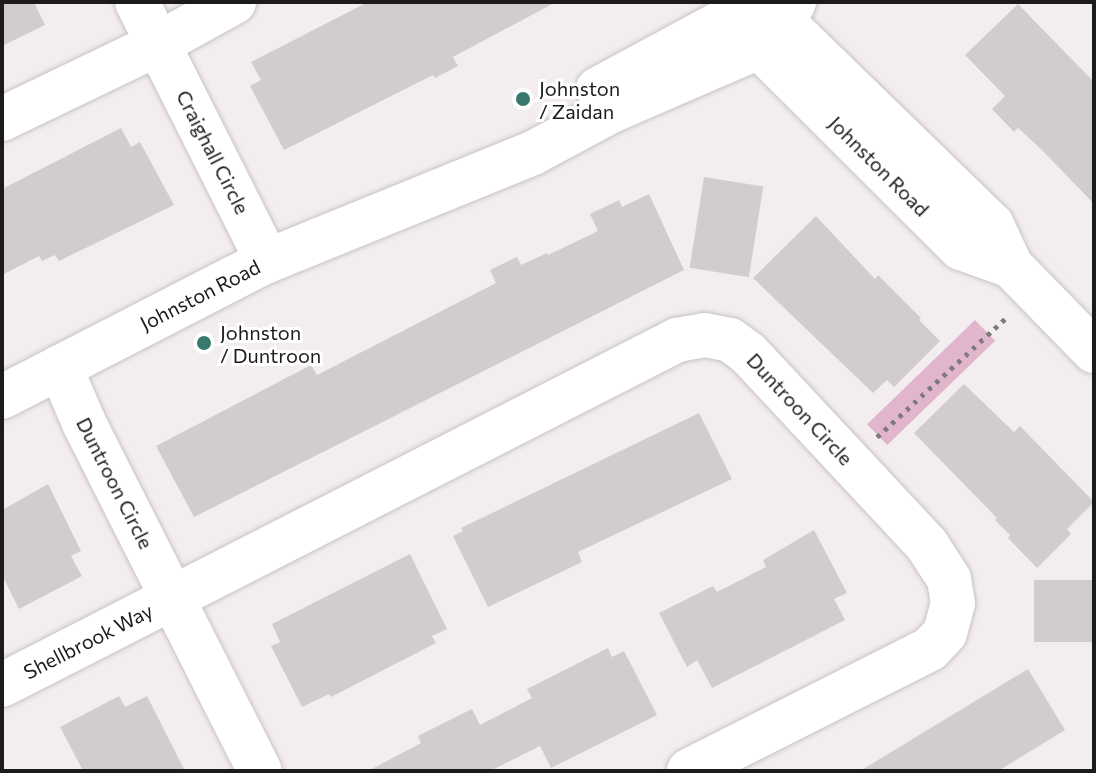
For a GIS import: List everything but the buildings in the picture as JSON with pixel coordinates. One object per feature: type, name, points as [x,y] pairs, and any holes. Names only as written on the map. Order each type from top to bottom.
[{"type":"street","name":"Craighall Circle","points":[[137,2],[267,261]]},
{"type":"street","points":[[2,119],[158,44],[234,2]]},
{"type":"street","name":"Johnston Road","points":[[2,397],[267,261],[403,204],[520,131],[766,17],[992,225],[1023,278],[1094,351]]},
{"type":"street","name":"Duntroon Circle","points":[[173,597],[677,340],[705,335],[730,340],[748,353],[927,545],[949,579],[953,603],[945,633],[930,649],[689,771]]},
{"type":"street","name":"Duntroon Circle","points":[[60,367],[85,425],[260,771]]},
{"type":"street","name":"Shellbrook Way","points":[[2,685],[173,597]]},
{"type":"path","points":[[850,462],[1023,278]]},
{"type":"shaded area","points":[[975,320],[995,341],[887,445],[867,424]]},
{"type":"place","name":"Johnston / Zaidan","points":[[523,99]]},
{"type":"place","name":"Johnston / Duntroon","points":[[204,343]]}]
